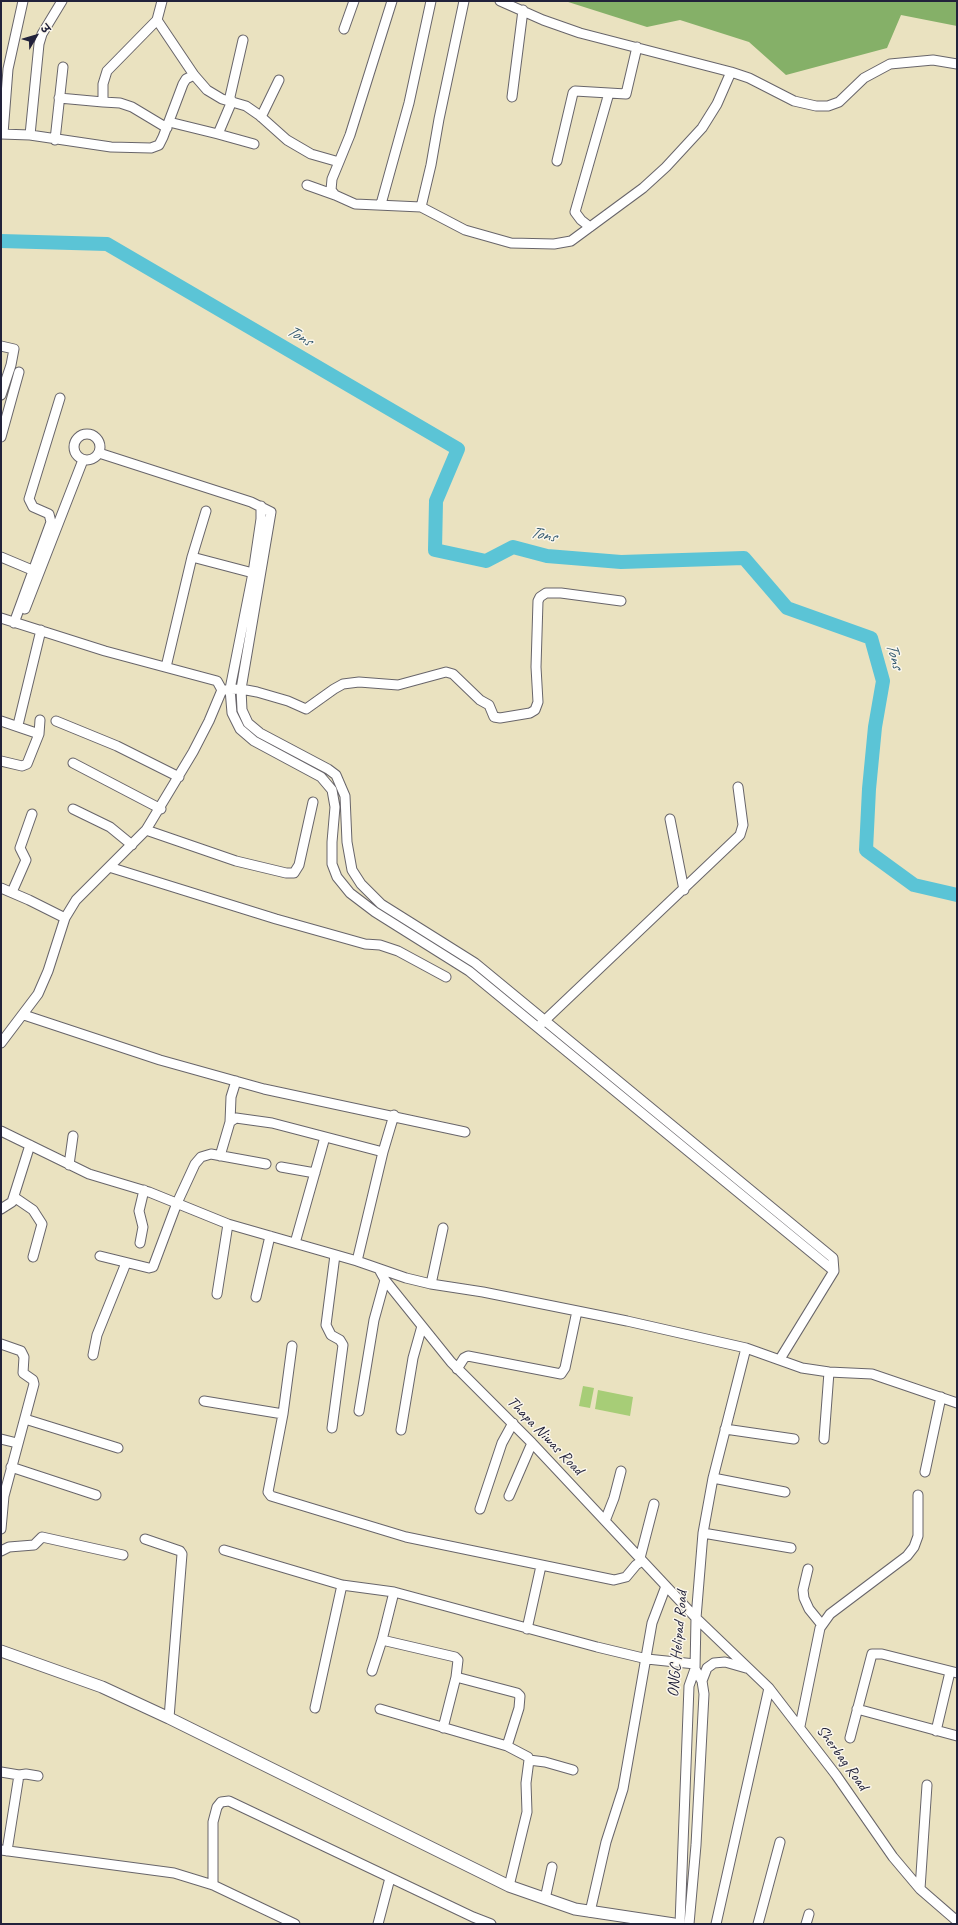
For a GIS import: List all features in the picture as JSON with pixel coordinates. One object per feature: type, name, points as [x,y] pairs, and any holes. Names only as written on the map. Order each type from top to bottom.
[{"type":"street","points":[[22,1],[8,69],[2,134],[30,135],[55,140],[111,147],[151,148],[159,145],[183,84],[186,79],[194,75]]},
{"type":"street","points":[[30,135],[42,34],[62,1]]},
{"type":"street","points":[[103,102],[103,84],[107,71],[157,20],[162,1]]},
{"type":"street","points":[[344,29],[354,1]]},
{"type":"street","points":[[335,196],[331,190],[332,179],[350,135],[392,1]]},
{"type":"street","points":[[381,204],[409,103],[431,1]]},
{"type":"street","points":[[421,207],[431,165],[439,119],[464,1]]},
{"type":"street","points":[[500,1],[543,20],[580,33],[731,72],[749,78],[794,101],[816,106],[828,106],[839,102],[864,78],[890,64],[933,60],[957,64]]},
{"type":"street","points":[[512,97],[523,10]]},
{"type":"street","points":[[157,20],[194,75],[207,90],[222,99],[246,106],[287,140],[311,154],[339,162]]},
{"type":"street","points":[[218,134],[231,101],[243,40]]},
{"type":"street","points":[[557,161],[573,93],[575,91],[623,95],[627,92],[637,47]]},
{"type":"street","points":[[55,140],[63,66]]},
{"type":"street","points":[[308,185],[355,204],[421,207],[465,230],[511,243],[563,243],[576,238],[653,180],[702,128],[717,104],[731,72]]},
{"type":"street","points":[[261,117],[279,80]]},
{"type":"street","points":[[590,227],[580,220],[576,212],[609,93]]},
{"type":"street","points":[[59,98],[120,103],[132,107],[168,125],[218,134],[254,144]]},
{"type":"street","points":[[1,346],[14,349],[11,366],[1,395]]},
{"type":"street","points":[[1,437],[19,372]]},
{"type":"street","points":[[14,623],[51,517],[49,514],[33,507],[29,499],[60,398]]},
{"type":"street","points":[[86,434],[96,437],[100,446],[99,453],[93,459],[83,460],[79,457],[74,448],[75,443],[81,436],[86,434]]},
{"type":"street","points":[[99,453],[270,510],[272,514],[241,689],[242,710],[248,723],[260,733],[328,769],[336,775],[344,796],[349,860],[352,870],[361,884],[381,904],[475,963],[833,1258],[834,1271],[780,1359]]},
{"type":"street","points":[[25,609],[83,460]]},
{"type":"street","points":[[1,1043],[4,1033],[24,1015],[42,985],[65,918],[76,900],[146,830],[161,809],[226,689],[253,573],[261,519],[261,506]]},
{"type":"street","points":[[166,667],[192,557],[206,511]]},
{"type":"street","points":[[1,557],[32,570]]},
{"type":"street","points":[[192,557],[253,573]]},
{"type":"street","points":[[1,564],[22,572]]},
{"type":"street","points":[[226,689],[241,689],[270,695],[306,709],[343,684],[358,682],[398,685],[446,672],[453,674],[480,700],[489,705],[494,717],[500,718],[530,713],[536,710],[538,702],[536,667],[538,601],[540,597],[546,593],[621,601]]},
{"type":"street","points":[[2,621],[41,630],[105,651],[216,681],[226,689],[232,713],[240,729],[254,741],[322,777],[332,790],[335,807],[332,864],[337,878],[350,893],[375,912],[469,971],[834,1271]]},
{"type":"street","points":[[18,725],[41,630]]},
{"type":"street","points":[[1,761],[22,766],[27,764],[39,734],[40,720]]},
{"type":"street","points":[[1,721],[18,725],[39,734]]},
{"type":"street","points":[[56,721],[118,746],[179,777]]},
{"type":"street","points":[[73,763],[161,809]]},
{"type":"street","points":[[537,1028],[684,890],[740,835],[743,825],[738,787]]},
{"type":"street","points":[[146,830],[236,861],[286,873],[294,873],[299,866],[313,802]]},
{"type":"street","points":[[73,809],[110,826],[132,844]]},
{"type":"street","points":[[12,892],[26,860],[20,848],[32,814]]},
{"type":"street","points":[[670,819],[684,890]]},
{"type":"street","points":[[109,867],[276,919],[365,944],[380,945],[398,950],[446,977]]},
{"type":"street","points":[[1,888],[65,918]]},
{"type":"street","points":[[24,1015],[160,1060],[236,1081],[295,1096],[394,1115],[432,1126],[465,1132]]},
{"type":"street","points":[[607,1085],[613,1076]]},
{"type":"street","points":[[220,1156],[230,1122],[231,1097],[236,1081]]},
{"type":"street","points":[[357,1261],[383,1152],[394,1115]]},
{"type":"street","points":[[230,1122],[236,1118],[252,1119],[383,1152]]},
{"type":"street","points":[[1,1131],[69,1165],[105,1179],[144,1190],[228,1224],[431,1284],[483,1292],[627,1321],[746,1348],[802,1368],[829,1372],[872,1374],[957,1403]]},
{"type":"street","points":[[69,1165],[73,1136]]},
{"type":"street","points":[[295,1243],[325,1137]]},
{"type":"street","points":[[1,1209],[8,1206],[14,1197],[30,1145]]},
{"type":"street","points":[[100,1256],[149,1268],[153,1267],[177,1203],[198,1159],[206,1154],[266,1164]]},
{"type":"street","points":[[281,1167],[314,1173]]},
{"type":"street","points":[[140,1243],[143,1227],[138,1211],[144,1190]]},
{"type":"street","points":[[751,1203],[756,1195]]},
{"type":"street","points":[[14,1197],[33,1210],[42,1224],[33,1257]]},
{"type":"street","points":[[217,1294],[228,1224]]},
{"type":"street","points":[[431,1284],[443,1228]]},
{"type":"street","points":[[256,1297],[270,1236]]},
{"type":"street","points":[[332,1428],[343,1345],[340,1340],[331,1335],[326,1325],[335,1255]]},
{"type":"street","points":[[93,1355],[97,1335],[126,1263]]},
{"type":"street","name":"Thapa Niwas Road","points":[[379,1269],[385,1280],[457,1369],[513,1423],[696,1618]]},
{"type":"street","points":[[359,1411],[374,1320],[385,1280]]},
{"type":"street","points":[[457,1369],[464,1358],[468,1356],[561,1374],[565,1368],[577,1311]]},
{"type":"street","points":[[401,1430],[413,1358],[422,1326]]},
{"type":"street","points":[[1,1344],[21,1351],[24,1357],[23,1373],[33,1380],[34,1384],[4,1496],[1,1529]]},
{"type":"street","points":[[292,1346],[268,1492],[271,1496],[406,1537],[542,1566],[618,1580],[626,1577],[641,1560],[654,1504]]},
{"type":"street","name":"ONGC Helipad Road","points":[[680,1924],[689,1686],[695,1667],[696,1618],[703,1533],[713,1478],[746,1348]]},
{"type":"street","points":[[824,1439],[829,1372]]},
{"type":"street","points":[[925,1472],[941,1397]]},
{"type":"street","points":[[204,1401],[282,1414]]},
{"type":"street","points":[[25,1420],[118,1448]]},
{"type":"street","points":[[480,1509],[502,1443],[513,1423]]},
{"type":"street","points":[[725,1429],[794,1439]]},
{"type":"street","points":[[1,1439],[17,1443]]},
{"type":"street","points":[[509,1496],[532,1443]]},
{"type":"street","points":[[12,1467],[96,1495]]},
{"type":"street","points":[[605,1521],[614,1498],[621,1471]]},
{"type":"street","points":[[713,1478],[784,1492]]},
{"type":"street","points":[[800,1726],[822,1625],[830,1614],[907,1556],[914,1547],[918,1536],[918,1495]]},
{"type":"street","points":[[703,1533],[791,1548]]},
{"type":"street","points":[[1,1551],[9,1547],[34,1545],[42,1537],[123,1555]]},
{"type":"street","points":[[145,1539],[180,1551],[182,1554],[169,1718]]},
{"type":"street","points":[[224,1550],[342,1585],[394,1592],[527,1629],[647,1659],[695,1667],[702,1681],[704,1694],[697,1837],[690,1924]]},
{"type":"street","points":[[527,1629],[542,1566]]},
{"type":"street","points":[[808,1569],[803,1590],[804,1598],[809,1609],[822,1625]]},
{"type":"street","points":[[315,1708],[342,1585]]},
{"type":"street","points":[[590,1912],[606,1842],[622,1789],[647,1659],[652,1624],[666,1586]]},
{"type":"street","points":[[372,1671],[382,1640],[394,1592]]},
{"type":"street","name":"Sherbag Road","points":[[696,1618],[768,1688],[800,1726],[893,1857],[920,1889],[957,1921]]},
{"type":"street","points":[[382,1640],[458,1660],[459,1664],[443,1728]]},
{"type":"street","points":[[1,1651],[102,1687],[169,1718],[509,1886],[575,1909],[618,1920],[674,1924]]},
{"type":"street","points":[[850,1738],[872,1654],[882,1654],[954,1672],[936,1731]]},
{"type":"street","points":[[702,1681],[708,1668],[714,1663],[724,1662],[750,1669]]},
{"type":"street","points":[[456,1677],[517,1693],[520,1696],[519,1708],[507,1746]]},
{"type":"street","points":[[716,1924],[768,1688]]},
{"type":"street","points":[[380,1709],[507,1746],[524,1754],[529,1760],[544,1762],[572,1770]]},
{"type":"street","points":[[857,1709],[957,1736]]},
{"type":"street","points":[[509,1886],[527,1812],[526,1783],[529,1760]]},
{"type":"street","points":[[1,1772],[19,1776],[26,1774],[38,1776]]},
{"type":"street","points":[[19,1776],[4,1851],[174,1873],[213,1885],[295,1924]]},
{"type":"street","points":[[920,1889],[927,1785]]},
{"type":"street","points":[[213,1885],[213,1822],[217,1807],[221,1802],[229,1801],[390,1878],[491,1924]]},
{"type":"street","points":[[758,1924],[780,1842]]},
{"type":"street","points":[[544,1899],[552,1867]]},
{"type":"street","points":[[378,1924],[390,1878]]},
{"type":"street","points":[[806,1924],[809,1914]]},
{"type":"green space","points":[[565,1],[957,1],[957,26],[901,15],[887,48],[786,75],[749,42],[680,20],[647,27]]},
{"type":"green space","points":[[583,1386],[594,1388],[590,1408],[579,1406]]},
{"type":"green space","points":[[598,1390],[633,1397],[630,1416],[595,1409]]},
{"type":"waterway","name":"Tons","points":[[1,241],[107,244],[458,449],[436,501],[435,550],[486,561],[513,547],[547,556],[621,562],[744,558],[787,608],[871,638],[883,681],[875,727],[869,789],[866,850],[914,885],[957,895]]}]
